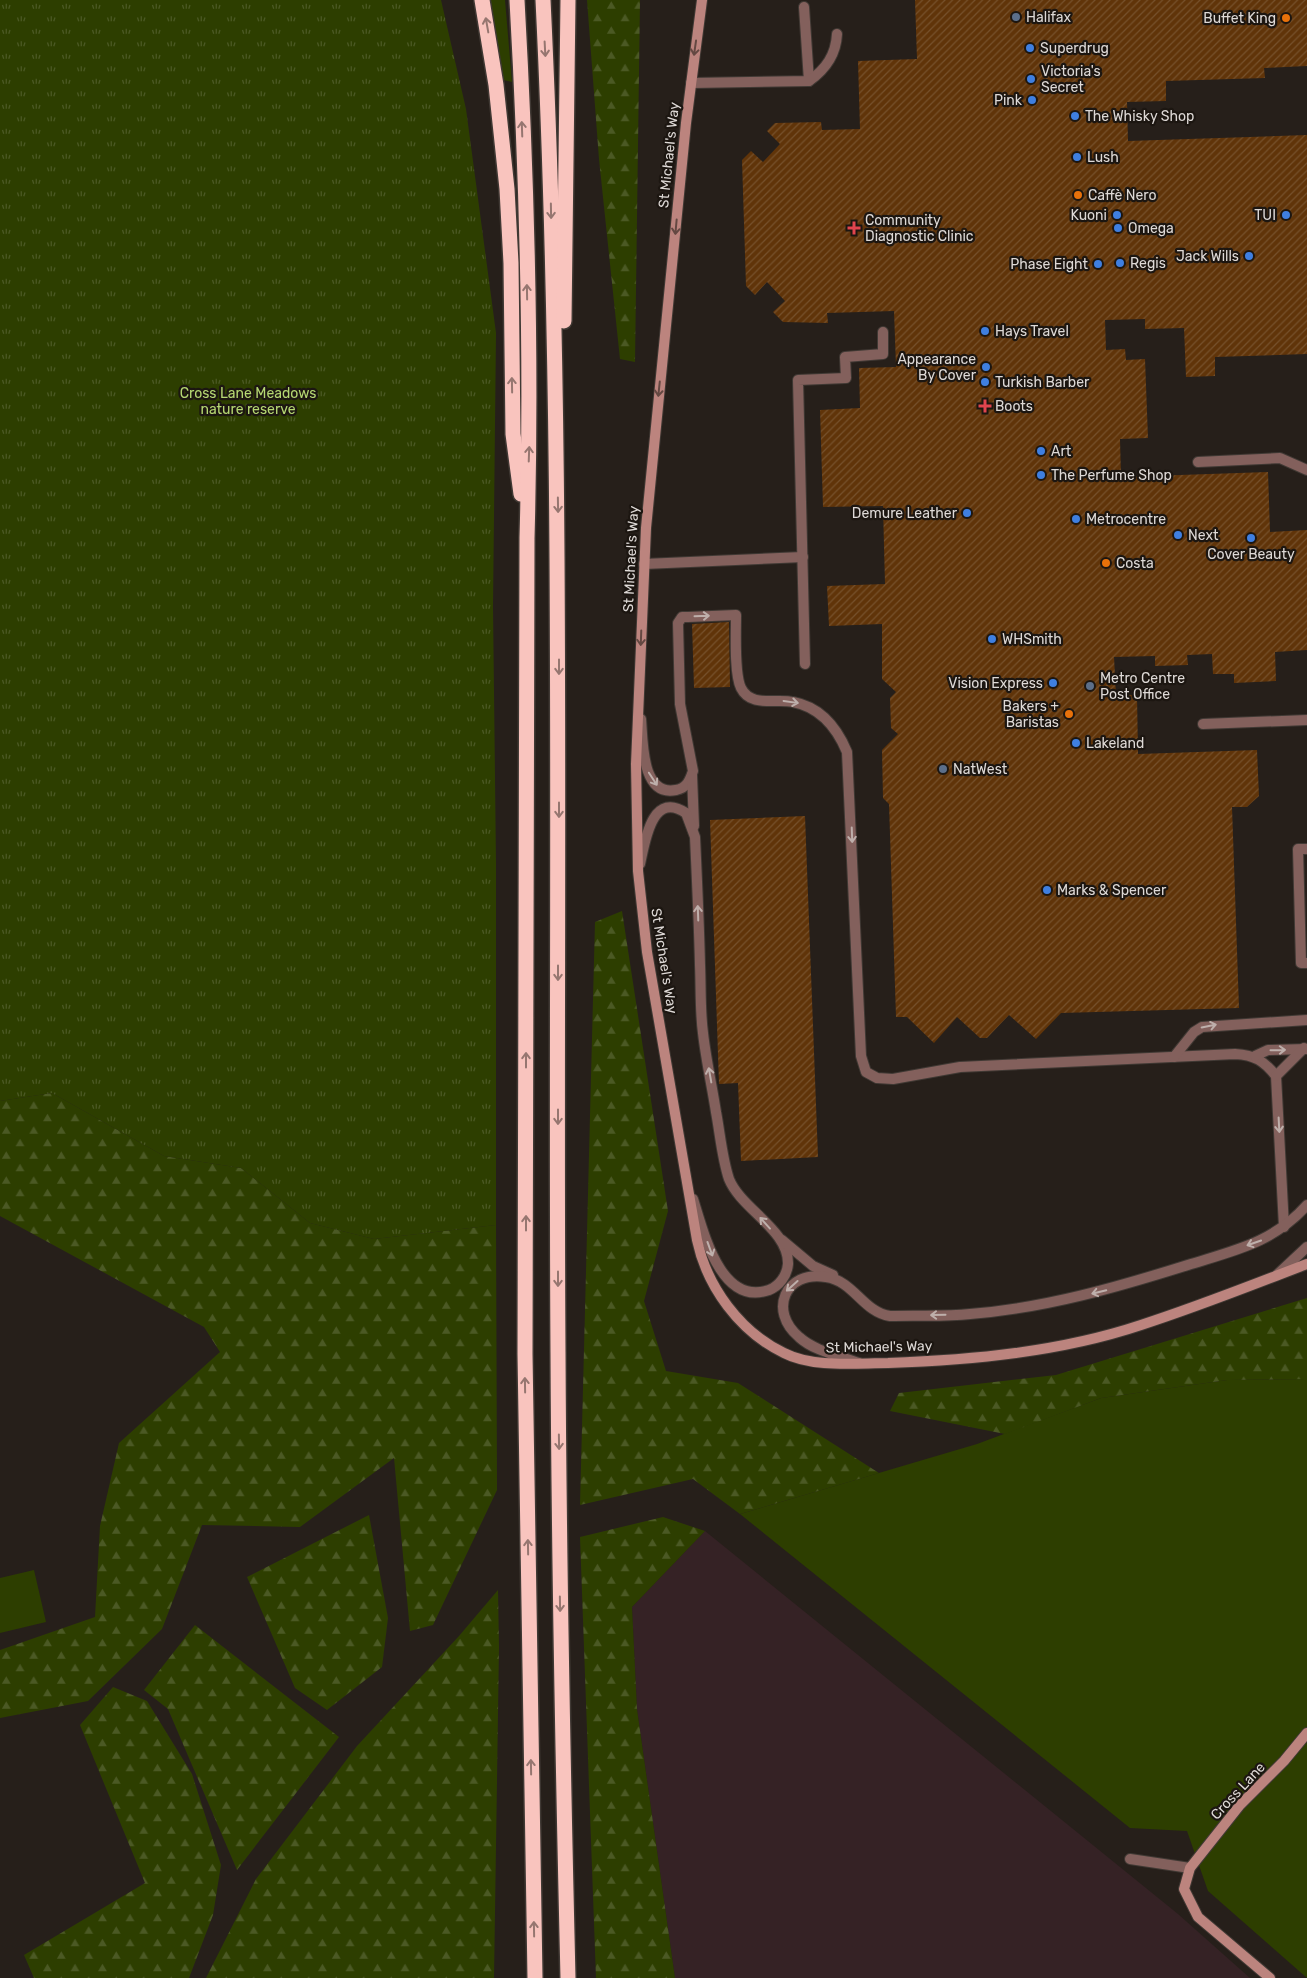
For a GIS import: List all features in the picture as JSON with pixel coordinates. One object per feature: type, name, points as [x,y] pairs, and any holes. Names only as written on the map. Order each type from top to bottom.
[{"type":"highway","points":[[482,0],[496,85],[507,189],[511,263],[513,434],[527,538]]},
{"type":"highway","points":[[517,0],[530,441],[527,538],[525,1354],[535,1978]]},
{"type":"highway","points":[[542,0],[550,139],[557,456],[558,1350],[561,1693],[568,1978]]},
{"type":"highway","points":[[557,456],[565,290],[568,0]]},
{"type":"street","name":"St Michael's Way","points":[[702,0],[691,83],[655,424],[644,564],[636,764],[638,872],[647,952],[697,1240],[707,1274],[728,1306],[753,1334],[784,1354],[830,1364],[931,1361],[1035,1350],[1064,1344],[1140,1326],[1307,1264]]},
{"type":"street","name":"Cross Lane","points":[[1190,1868],[1240,1805],[1284,1761],[1307,1733]]},
{"type":"street","points":[[1190,1868],[1184,1889],[1198,1917],[1270,1978]]},
{"type":"lane","points":[[804,7],[809,80]]},
{"type":"lane","points":[[691,83],[809,80],[822,72],[832,58],[837,43],[837,34]]},
{"type":"lane","points":[[805,664],[798,380],[846,378],[845,357],[883,354],[883,332]]},
{"type":"lane","points":[[1198,462],[1280,458],[1307,470]]},
{"type":"lane","points":[[644,564],[803,557]]},
{"type":"lane","points":[[688,1186],[716,1266],[737,1286],[748,1290],[766,1291],[775,1287],[783,1279],[788,1262],[783,1245],[777,1236],[740,1195],[729,1179],[703,1032],[692,760],[680,704],[678,622],[682,617],[736,615],[738,676],[742,689],[756,700],[793,702],[813,708],[830,723],[847,752],[861,1056],[863,1067],[870,1076],[893,1079],[960,1067],[1235,1054],[1255,1056],[1266,1063],[1276,1076],[1284,1227]]},
{"type":"lane","points":[[639,697],[646,764],[652,780],[663,790],[670,791],[685,786],[692,775]]},
{"type":"lane","points":[[1203,724],[1307,720]]},
{"type":"lane","points":[[638,872],[650,824],[659,812],[674,807],[686,813],[695,837]]},
{"type":"lane","points":[[1307,849],[1298,849],[1301,963],[1307,963]]},
{"type":"lane","points":[[1174,1057],[1194,1032],[1202,1027],[1307,1020]]},
{"type":"lane","points":[[1255,1056],[1268,1050],[1305,1048]]},
{"type":"lane","points":[[1276,1076],[1305,1048]]},
{"type":"lane","points":[[777,1236],[814,1266],[844,1280],[870,1308],[879,1314],[890,1316],[968,1314],[1008,1310],[1100,1292],[1267,1239],[1284,1227],[1307,1205]]},
{"type":"lane","points":[[1277,1275],[1307,1247]]},
{"type":"lane","points":[[854,1290],[827,1277],[805,1278],[790,1286],[782,1301],[786,1320],[799,1338],[809,1344],[860,1363]]},
{"type":"lane","points":[[1130,1858],[1190,1868]]},
{"type":"shaded area","points":[[705,1531],[1178,1914],[1250,1978],[675,1978],[637,1709],[632,1607]]},
{"type":"green space","name":"Cross Lane Meadows nature reserve","points":[[0,0],[441,0],[466,109],[496,333],[493,607],[496,864],[496,1225],[374,1239],[310,1223],[241,1168],[164,1156],[52,1093],[0,1101]]},
{"type":"green space","points":[[489,0],[505,0],[512,82],[503,80]]},
{"type":"green space","points":[[587,0],[640,0],[635,362],[620,359],[599,159]]},
{"type":"green space","points":[[622,911],[668,1211],[644,1301],[666,1371],[738,1383],[879,1473],[740,1514],[693,1479],[580,1505],[595,922]]},
{"type":"green space","points":[[52,1093],[164,1156],[241,1168],[310,1223],[374,1239],[496,1225],[497,1490],[433,1625],[410,1631],[394,1458],[300,1527],[202,1525],[162,1629],[88,1701],[0,1718],[0,1650],[95,1617],[100,1526],[119,1443],[220,1352],[204,1327],[0,1216],[0,1101]]},
{"type":"green space","points":[[1307,1298],[1307,1379],[1227,1380],[1101,1398],[1005,1434],[890,1411],[899,1393],[1056,1375]]},
{"type":"green space","points":[[1307,1379],[1307,1978],[1208,1891],[1187,1831],[1130,1828],[740,1514],[977,1444],[1101,1398],[1227,1380]]},
{"type":"green space","points":[[369,1515],[388,1618],[382,1667],[327,1710],[295,1688],[247,1577]]},
{"type":"green space","points":[[663,1517],[705,1531],[632,1607],[637,1709],[675,1978],[596,1978],[580,1537]]},
{"type":"green space","points":[[34,1570],[46,1622],[0,1633],[0,1578]]},
{"type":"green space","points":[[498,1590],[499,1647],[494,1978],[206,1978],[256,1879],[357,1746],[459,1636]]},
{"type":"green space","points":[[195,1625],[339,1737],[237,1870],[168,1709],[144,1690]]},
{"type":"green space","points":[[113,1687],[147,1701],[192,1774],[221,1865],[213,1915],[189,1978],[34,1978],[24,1955],[145,1883],[80,1725]]},
{"type":"building","name":"Metrocentre","points":[[915,0],[1307,0],[1307,66],[1264,68],[1265,78],[1166,81],[1166,101],[1127,102],[1128,141],[1307,135],[1307,354],[1215,357],[1215,376],[1186,377],[1184,328],[1145,329],[1145,319],[1105,320],[1106,350],[1125,349],[1126,360],[1145,359],[1148,438],[1120,439],[1121,477],[1268,472],[1270,532],[1307,530],[1307,650],[1275,652],[1276,681],[1234,683],[1234,674],[1213,674],[1212,654],[1187,655],[1188,665],[1155,666],[1155,656],[1114,657],[1116,695],[1137,695],[1138,754],[1257,750],[1259,796],[1247,807],[1232,807],[1239,1008],[1061,1013],[1036,1039],[1009,1015],[987,1038],[980,1038],[957,1017],[934,1043],[907,1017],[896,1017],[889,804],[883,798],[882,750],[898,734],[891,728],[890,698],[896,692],[882,679],[882,624],[829,626],[827,586],[885,584],[883,506],[823,507],[820,410],[860,408],[859,368],[896,367],[894,311],[827,313],[828,323],[783,322],[773,312],[785,301],[767,282],[755,295],[746,286],[742,160],[751,151],[763,162],[780,144],[767,131],[775,123],[821,122],[822,130],[860,129],[858,61],[917,59]]},
{"type":"building","points":[[729,622],[730,687],[694,688],[692,624]]},
{"type":"building","points":[[805,816],[818,1157],[741,1161],[738,1083],[719,1084],[710,820]]},
{"type":"place","name":"Halifax","points":[[1016,17]]},
{"type":"place","name":"Buffet King","points":[[1286,18]]},
{"type":"place","name":"Superdrug","points":[[1030,48]]},
{"type":"place","name":"Victoria's Secret","points":[[1031,79]]},
{"type":"place","name":"Pink","points":[[1032,100]]},
{"type":"place","name":"The Whisky Shop","points":[[1075,116]]},
{"type":"place","name":"Lush","points":[[1077,157]]},
{"type":"place","name":"Caffè Nero","points":[[1078,195]]},
{"type":"place","name":"Kuoni","points":[[1117,215]]},
{"type":"place","name":"TUI","points":[[1286,215]]},
{"type":"place","name":"Community Diagnostic Clinic","points":[[854,228]]},
{"type":"place","name":"Omega","points":[[1118,228]]},
{"type":"place","name":"Jack Wills","points":[[1249,256]]},
{"type":"place","name":"Regis","points":[[1120,263]]},
{"type":"place","name":"Phase Eight","points":[[1098,264]]},
{"type":"place","name":"Hays Travel","points":[[985,331]]},
{"type":"place","name":"Appearance By Cover","points":[[986,367]]},
{"type":"place","name":"Turkish Barber","points":[[985,382]]},
{"type":"place","name":"Boots","points":[[985,406]]},
{"type":"place","name":"Art","points":[[1041,451]]},
{"type":"place","name":"The Perfume Shop","points":[[1041,475]]},
{"type":"place","name":"Demure Leather","points":[[967,513]]},
{"type":"place","name":"Metrocentre","points":[[1076,519]]},
{"type":"place","name":"Next","points":[[1178,535]]},
{"type":"place","name":"Cover Beauty","points":[[1251,538]]},
{"type":"place","name":"Costa","points":[[1106,563]]},
{"type":"place","name":"WHSmith","points":[[992,639]]},
{"type":"place","name":"Vision Express","points":[[1053,683]]},
{"type":"place","name":"Metro Centre Post Office","points":[[1090,686]]},
{"type":"place","name":"Bakers + Baristas","points":[[1069,714]]},
{"type":"place","name":"Lakeland","points":[[1076,743]]},
{"type":"place","name":"NatWest","points":[[943,769]]},
{"type":"place","name":"Marks & Spencer","points":[[1047,890]]}]
